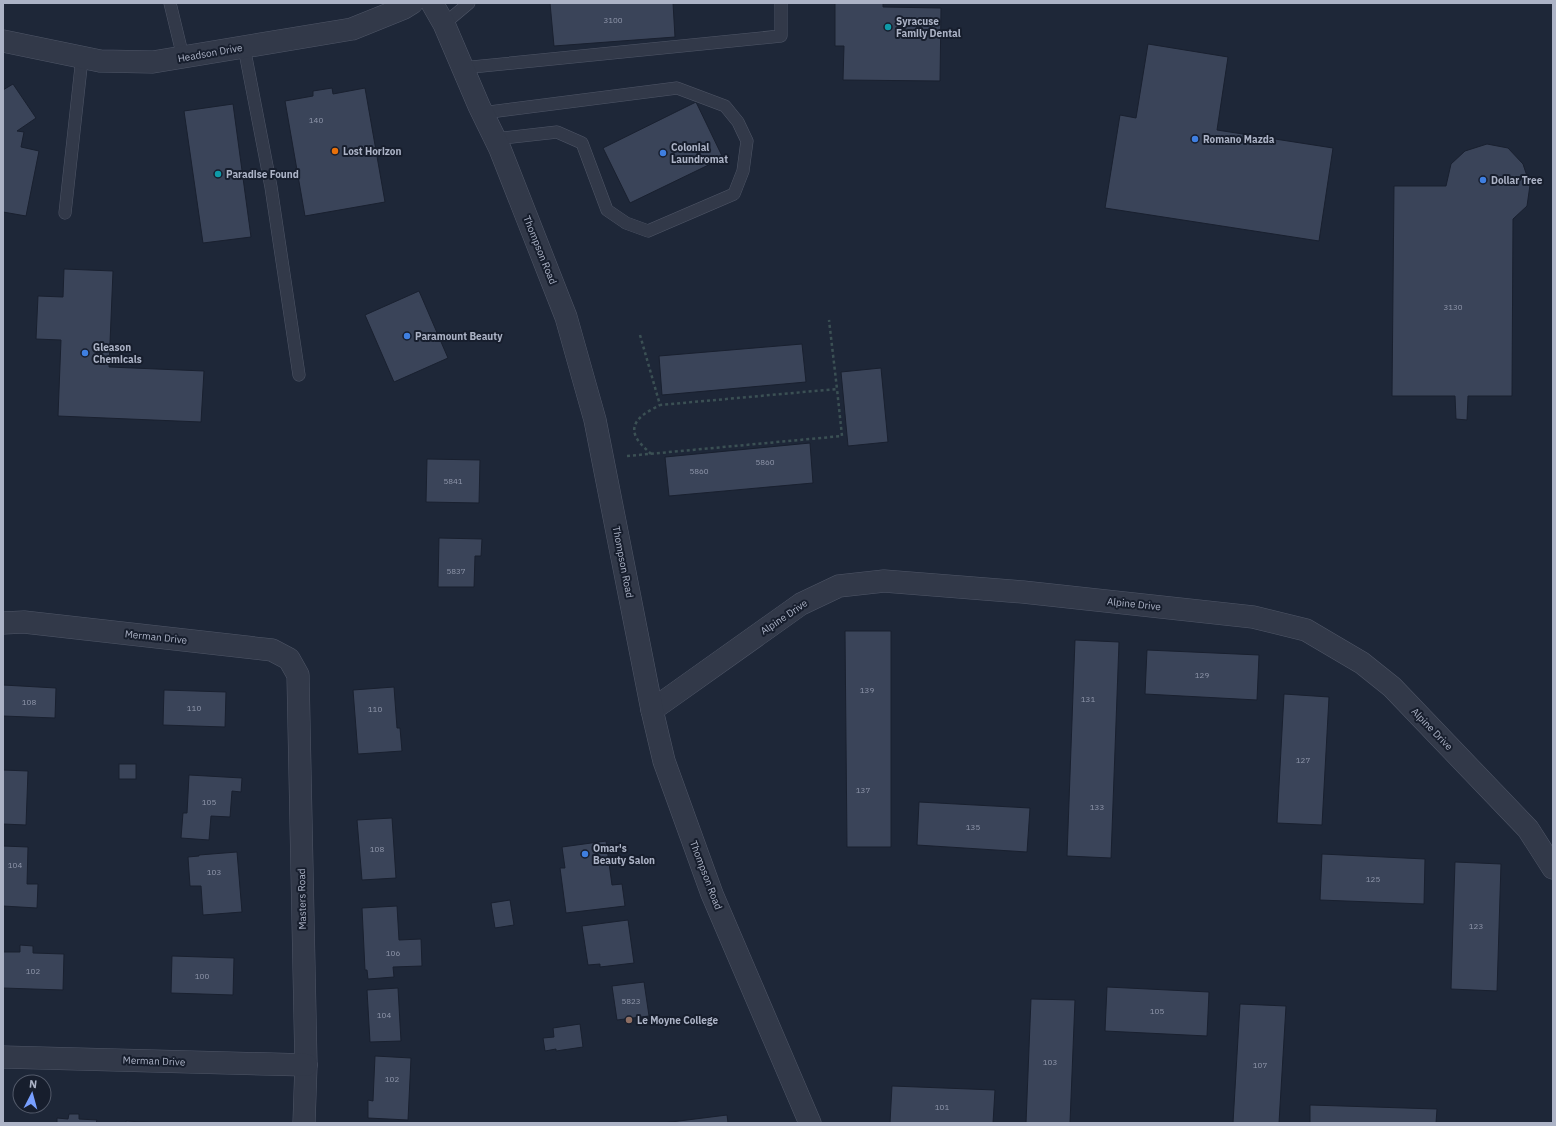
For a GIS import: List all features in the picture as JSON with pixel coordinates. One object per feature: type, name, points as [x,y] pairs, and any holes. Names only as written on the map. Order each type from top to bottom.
[{"type":"street","name":"Headson Drive","points":[[3,41],[100,61],[153,62],[352,29],[404,8],[412,3]]},
{"type":"street","name":"Thompson Road","points":[[432,3],[444,24],[462,68],[495,139],[566,317],[595,420],[652,710],[664,761],[712,894],[810,1123]]},
{"type":"street","name":"Alpine Drive","points":[[652,710],[801,604],[838,586],[884,581],[1023,592],[1253,617],[1306,630],[1362,663],[1387,684],[1528,829],[1553,868]]},
{"type":"street","name":"Merman Drive","points":[[3,623],[24,622],[272,650],[289,659],[298,675]]},
{"type":"street","name":"Masters Road","points":[[298,675],[306,1065],[304,1123]]},
{"type":"street","name":"Merman Drive","points":[[3,1057],[306,1065]]},
{"type":"lane","points":[[170,3],[183,57]]},
{"type":"lane","points":[[444,24],[469,3]]},
{"type":"lane","points":[[462,68],[781,36],[781,3]]},
{"type":"lane","points":[[244,47],[271,187],[299,375]]},
{"type":"lane","points":[[65,213],[82,58]]},
{"type":"lane","points":[[482,113],[677,88],[725,106],[738,122],[747,141],[743,171],[734,194],[648,231],[626,223],[607,210],[582,143],[557,132],[495,139]]},
{"type":"path","points":[[602,459],[842,436],[829,320]]},
{"type":"path","points":[[640,335],[660,405]]},
{"type":"path","points":[[651,454],[635,436],[636,422],[643,415],[660,405],[837,389]]},
{"type":"building","points":[[550,3],[673,3],[675,37],[554,46]]},
{"type":"building","name":"Syracuse Family Dental","points":[[835,3],[883,3],[883,7],[941,8],[940,81],[843,80],[844,46],[835,46]]},
{"type":"building","name":"Romano Mazda","points":[[1148,44],[1228,57],[1217,130],[1333,148],[1319,241],[1105,208],[1120,115],[1136,118]]},
{"type":"building","points":[[13,84],[36,118],[17,131],[24,132],[21,147],[39,151],[26,216],[3,212],[3,90]]},
{"type":"building","name":"Lost Horizon","points":[[332,88],[333,94],[365,88],[385,202],[305,216],[285,101],[313,96],[313,91]]},
{"type":"building","name":"Colonial Laundromat","points":[[696,102],[723,158],[630,203],[603,148]]},
{"type":"building","name":"Paradise Found","points":[[233,104],[251,237],[203,243],[184,111]]},
{"type":"building","points":[[1487,144],[1508,148],[1523,164],[1530,185],[1527,206],[1513,219],[1512,396],[1468,396],[1467,420],[1456,419],[1455,396],[1392,396],[1394,186],[1446,186],[1451,164],[1465,151]]},
{"type":"building","name":"Gleason Chemicals","points":[[64,269],[113,271],[109,367],[204,371],[201,422],[58,416],[61,340],[36,339],[38,296],[63,297]]},
{"type":"building","name":"Paramount Beauty","points":[[419,291],[448,358],[394,382],[365,315]]},
{"type":"building","points":[[802,344],[806,382],[662,395],[659,356]]},
{"type":"building","points":[[881,368],[888,442],[848,446],[841,372]]},
{"type":"building","points":[[810,443],[813,483],[669,496],[665,457]]},
{"type":"building","points":[[427,459],[480,460],[479,503],[426,502]]},
{"type":"building","points":[[439,538],[482,539],[481,556],[475,556],[474,587],[438,587]]},
{"type":"building","points":[[845,631],[891,631],[891,847],[847,847]]},
{"type":"building","points":[[1075,640],[1119,642],[1111,858],[1067,856]]},
{"type":"building","points":[[1147,650],[1259,655],[1257,700],[1145,694]]},
{"type":"building","points":[[3,685],[56,688],[55,718],[3,716]]},
{"type":"building","points":[[394,687],[397,728],[400,728],[402,751],[358,754],[353,690]]},
{"type":"building","points":[[164,690],[226,692],[225,727],[163,725]]},
{"type":"building","points":[[1284,694],[1329,697],[1322,825],[1277,823]]},
{"type":"building","points":[[119,764],[136,764],[136,779],[119,779]]},
{"type":"building","points":[[3,770],[28,771],[26,825],[3,824]]},
{"type":"building","points":[[189,775],[242,778],[241,792],[232,791],[230,817],[211,816],[209,840],[181,838],[183,813],[187,813]]},
{"type":"building","points":[[919,802],[1030,808],[1027,852],[917,845]]},
{"type":"building","points":[[392,818],[396,878],[362,880],[357,820]]},
{"type":"building","points":[[606,841],[612,885],[622,884],[625,906],[566,913],[560,868],[565,868],[562,847]]},
{"type":"building","points":[[3,846],[28,847],[27,884],[38,884],[37,908],[3,906]]},
{"type":"building","points":[[237,852],[242,912],[203,915],[201,886],[190,886],[188,857]]},
{"type":"building","points":[[1322,854],[1425,859],[1424,904],[1320,900]]},
{"type":"building","points":[[1455,862],[1501,864],[1497,991],[1451,989]]},
{"type":"building","points":[[510,900],[514,925],[495,928],[491,903]]},
{"type":"building","points":[[397,906],[399,940],[421,939],[422,966],[393,967],[394,977],[368,979],[367,970],[365,970],[362,908]]},
{"type":"building","points":[[628,920],[634,963],[600,967],[600,964],[588,965],[582,926]]},
{"type":"building","points":[[20,945],[33,946],[33,953],[64,954],[63,990],[3,988],[3,952],[20,952]]},
{"type":"building","points":[[172,956],[234,958],[233,995],[171,993]]},
{"type":"building","points":[[644,982],[649,1016],[617,1020],[612,986]]},
{"type":"building","points":[[1107,987],[1209,992],[1207,1036],[1105,1031]]},
{"type":"building","points":[[398,988],[401,1041],[370,1042],[367,990]]},
{"type":"building","points":[[1031,999],[1075,1000],[1070,1123],[1026,1123]]},
{"type":"building","points":[[1240,1004],[1286,1006],[1279,1123],[1233,1123]]},
{"type":"building","points":[[580,1024],[583,1047],[545,1051],[543,1038],[554,1037],[553,1028]]},
{"type":"building","points":[[375,1056],[411,1058],[408,1120],[368,1118],[368,1100],[373,1101]]},
{"type":"building","points":[[892,1086],[995,1090],[993,1123],[890,1123]]},
{"type":"building","points":[[1310,1105],[1437,1109],[1436,1123],[1310,1123]]},
{"type":"building","points":[[69,1114],[79,1114],[79,1119],[97,1120],[96,1123],[57,1123],[57,1118],[68,1119]]},
{"type":"building","points":[[727,1115],[728,1123],[663,1123]]},
{"type":"building","points":[[126,1121],[160,1123],[126,1123]]},
{"type":"place","name":"Syracuse Family Dental","points":[[888,27]]},
{"type":"place","name":"Romano Mazda","points":[[1195,139]]},
{"type":"place","name":"Lost Horizon","points":[[335,151]]},
{"type":"place","name":"Colonial Laundromat","points":[[663,153]]},
{"type":"place","name":"Paradise Found","points":[[218,174]]},
{"type":"place","name":"Dollar Tree","points":[[1483,180]]},
{"type":"place","name":"Paramount Beauty","points":[[407,336]]},
{"type":"place","name":"Gleason Chemicals","points":[[85,353]]},
{"type":"place","name":"Omar's Beauty Salon","points":[[585,854]]},
{"type":"place","name":"Le Moyne College","points":[[629,1020]]}]
